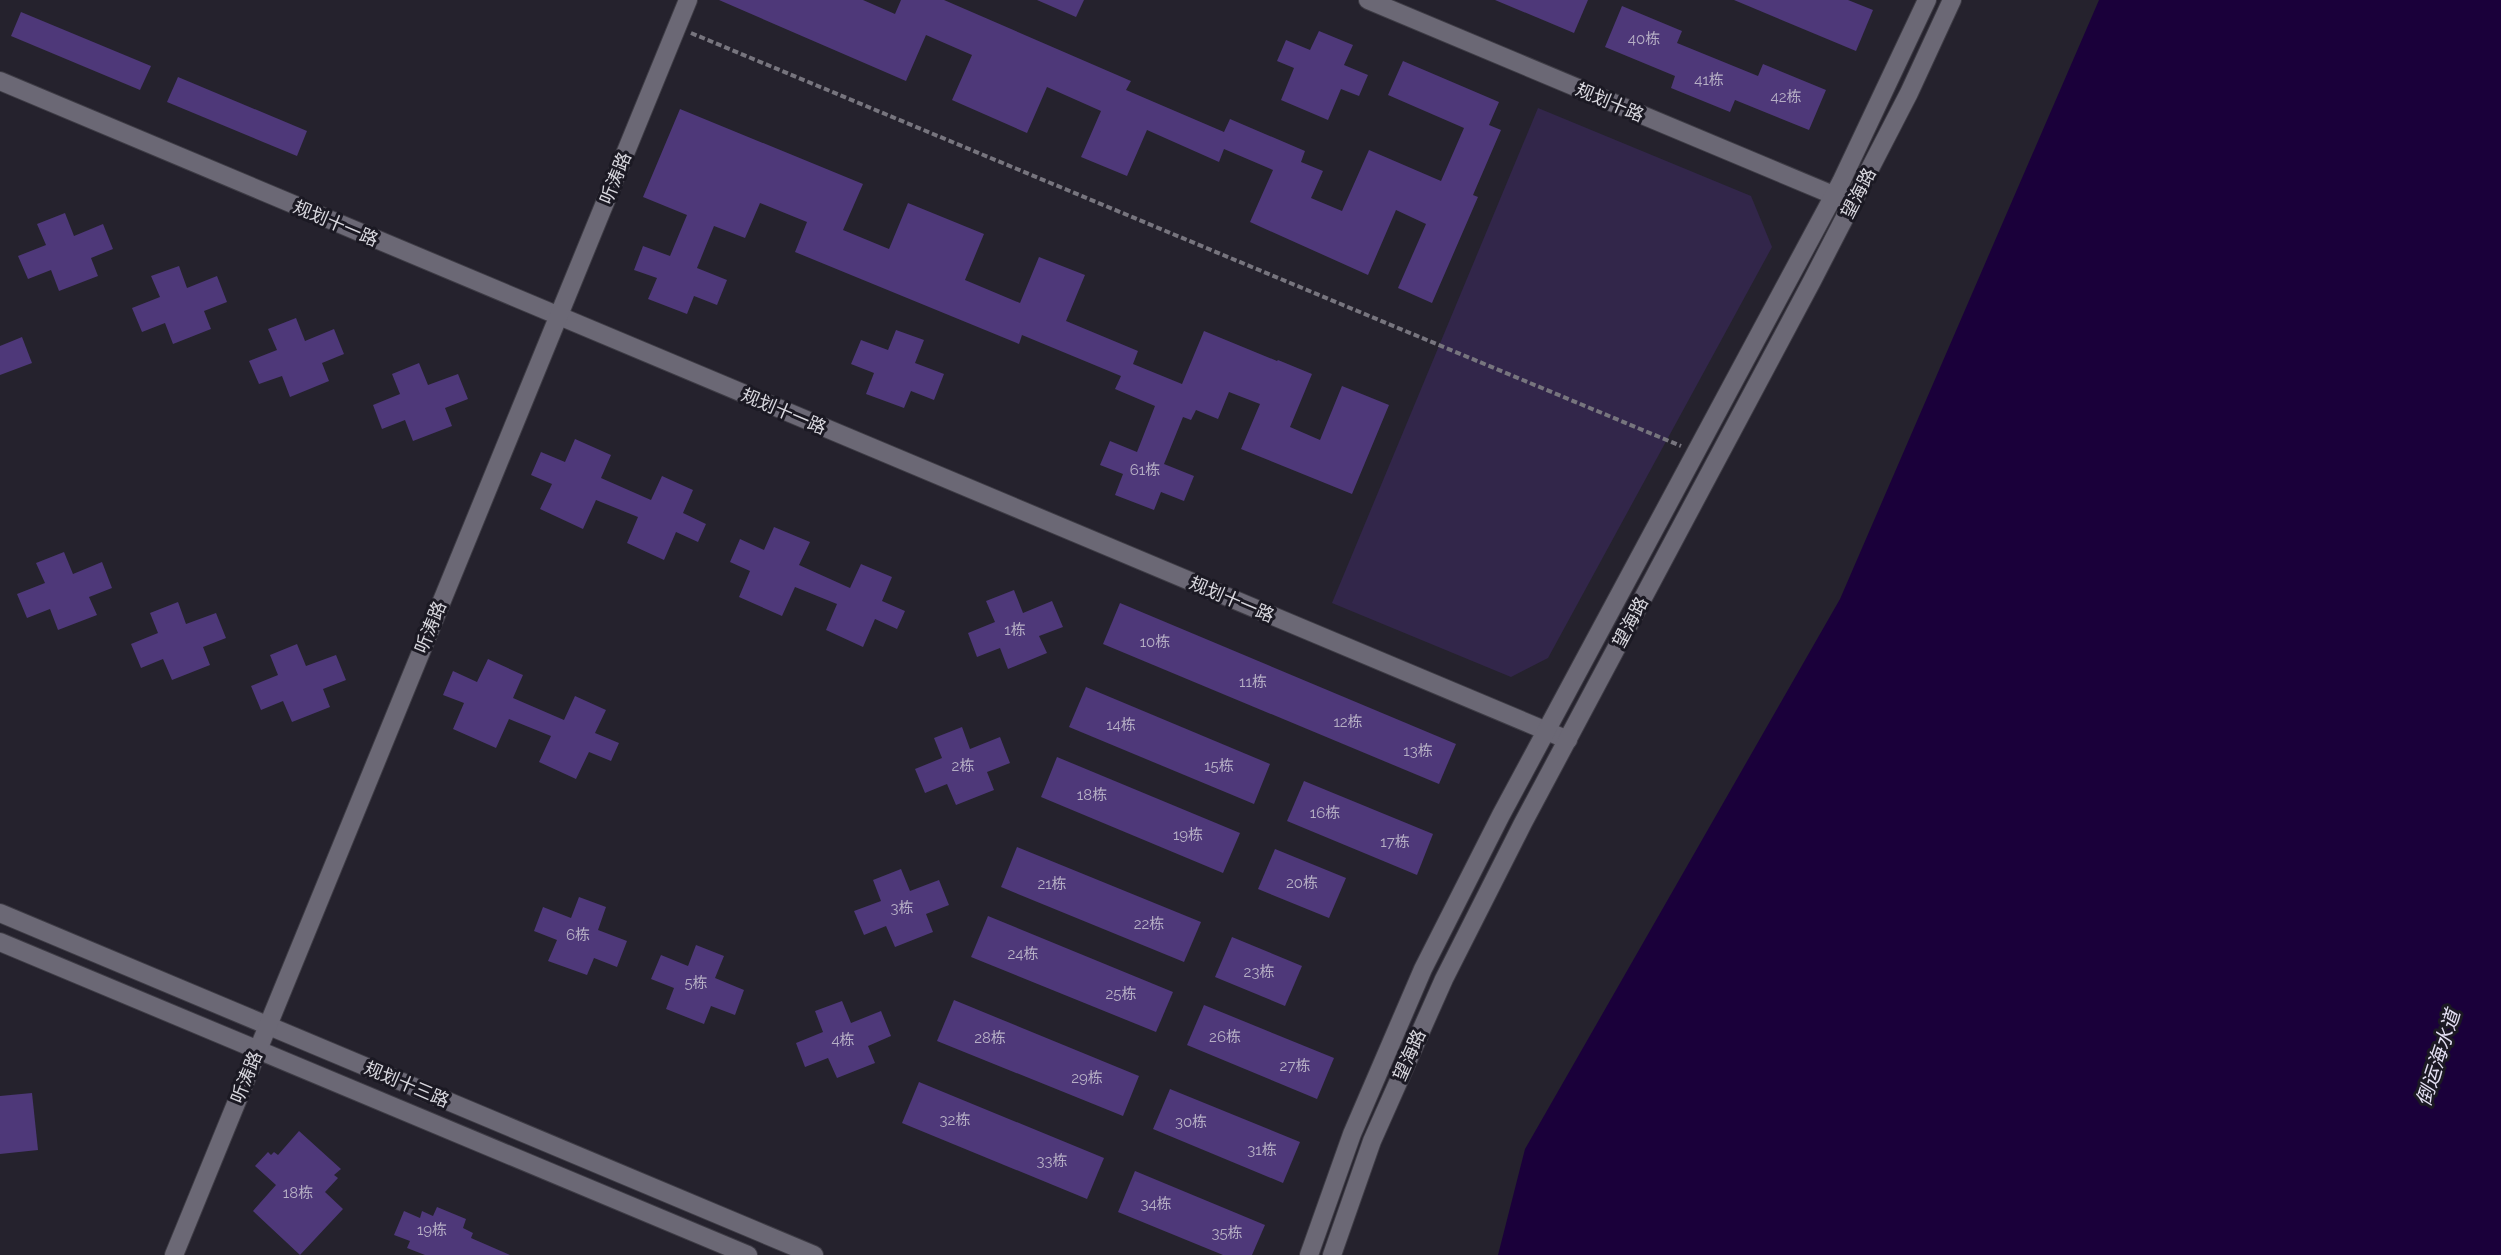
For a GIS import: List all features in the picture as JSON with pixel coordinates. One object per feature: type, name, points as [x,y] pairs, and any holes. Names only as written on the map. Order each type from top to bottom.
[{"type":"street","name":"听涛路","points":[[174,1255],[688,0]]},
{"type":"street","name":"规划十路","points":[[1368,0],[1852,203]]},
{"type":"street","name":"望海路","points":[[1310,1255],[1352,1134],[1423,969],[1546,730],[1833,196],[1927,0]]},
{"type":"street","name":"望海路","points":[[1332,1255],[1372,1142],[1414,1044],[1482,902],[1852,203],[1909,93],[1952,0]]},
{"type":"street","name":"规划十一路","points":[[0,81],[1568,740]]},
{"type":"street","name":"规划十三路","points":[[0,914],[814,1255]]},
{"type":"street","name":"规划十三路","points":[[0,942],[748,1255]]},
{"type":"path","points":[[676,27],[1694,452]]},
{"type":"shaded area","points":[[1538,108],[1751,196],[1772,247],[1548,658],[1511,677],[1332,603]]},
{"type":"water","name":"倒运海水道","points":[[2099,0],[2501,0],[2501,1255],[1498,1255],[1525,1149],[1840,599]]},
{"type":"building","points":[[719,0],[863,0],[895,14],[901,0],[944,0],[1131,81],[1126,90],[1224,132],[1230,119],[1305,151],[1301,162],[1323,171],[1311,198],[1342,211],[1369,150],[1441,181],[1464,128],[1388,95],[1403,61],[1499,102],[1489,125],[1501,130],[1473,195],[1478,197],[1432,303],[1398,288],[1426,224],[1396,210],[1368,275],[1250,222],[1273,170],[1224,149],[1219,162],[1147,130],[1127,176],[1081,157],[1101,111],[1047,87],[1027,133],[952,100],[972,55],[926,35],[906,81]]},
{"type":"building","points":[[1037,0],[1084,0],[1076,17]]},
{"type":"building","points":[[1495,0],[1588,0],[1574,33]]},
{"type":"building","points":[[1734,0],[1848,0],[1873,10],[1856,51]]},
{"type":"building","points":[[1622,6],[1682,31],[1677,43],[1758,76],[1763,64],[1826,90],[1809,130],[1735,100],[1730,112],[1671,88],[1675,76],[1605,47]]},
{"type":"building","points":[[21,12],[151,66],[140,90],[11,36]]},
{"type":"building","points":[[1319,31],[1353,45],[1344,65],[1368,75],[1359,96],[1341,89],[1328,120],[1281,100],[1294,68],[1277,61],[1286,40],[1310,50]]},
{"type":"building","points":[[178,77],[307,131],[297,156],[167,102]]},
{"type":"building","points":[[680,109],[863,184],[843,230],[889,249],[908,203],[984,234],[965,280],[1020,303],[1039,257],[1085,275],[1066,321],[1138,351],[1133,364],[1182,384],[1204,331],[1278,360],[1312,374],[1290,427],[1320,440],[1342,386],[1389,405],[1352,494],[1241,449],[1260,404],[1229,392],[1218,419],[1196,410],[1191,420],[1183,417],[1164,464],[1194,476],[1184,501],[1161,492],[1154,510],[1115,495],[1123,474],[1100,465],[1110,441],[1137,452],[1155,406],[1115,389],[1121,376],[1022,335],[1019,344],[795,252],[807,222],[760,203],[745,238],[714,226],[697,268],[727,280],[717,305],[694,296],[687,314],[648,299],[657,278],[634,270],[643,246],[670,256],[687,215],[643,197]]},
{"type":"building","points":[[65,213],[74,236],[103,224],[113,249],[91,258],[98,276],[59,291],[51,270],[28,279],[18,256],[46,245],[37,224]]},
{"type":"building","points":[[179,266],[187,288],[217,276],[227,302],[204,311],[211,329],[173,344],[165,323],[142,332],[132,308],[160,297],[151,276]]},
{"type":"building","points":[[296,318],[305,341],[334,329],[344,354],[322,363],[329,381],[290,397],[282,376],[259,384],[249,361],[277,350],[268,329]]},
{"type":"building","points":[[896,330],[924,340],[915,363],[944,374],[934,400],[911,391],[904,408],[866,394],[874,373],[851,364],[861,340],[888,350]]},
{"type":"building","points":[[22,337],[32,363],[0,375],[0,346]]},
{"type":"building","points":[[419,363],[428,385],[458,374],[468,399],[445,408],[452,426],[413,441],[405,420],[382,429],[373,405],[400,394],[392,374]]},
{"type":"building","points":[[575,439],[611,455],[601,478],[651,500],[662,476],[693,490],[683,513],[706,524],[698,542],[676,532],[664,560],[627,543],[638,517],[596,500],[583,529],[540,509],[552,484],[531,475],[541,452],[565,462]]},
{"type":"building","points":[[774,527],[810,542],[799,565],[850,588],[861,564],[892,577],[882,601],[905,611],[897,629],[875,619],[863,647],[826,630],[837,604],[795,587],[782,616],[739,597],[750,571],[730,562],[740,539],[764,550]]},
{"type":"building","points":[[64,552],[73,574],[102,562],[112,588],[89,597],[97,615],[58,630],[50,609],[27,618],[17,594],[45,583],[36,563]]},
{"type":"building","points":[[1014,590],[1023,613],[1052,601],[1063,627],[1039,636],[1047,653],[1008,669],[1000,648],[977,657],[968,633],[995,622],[986,601]]},
{"type":"building","points":[[178,602],[186,624],[216,613],[226,638],[203,647],[210,665],[172,680],[163,659],[141,668],[131,644],[158,633],[150,613]]},
{"type":"building","points":[[1120,603],[1456,744],[1439,784],[1103,644]]},
{"type":"building","points":[[297,644],[306,666],[336,655],[346,680],[323,689],[330,707],[292,722],[283,701],[261,710],[251,686],[278,675],[270,655]]},
{"type":"building","points":[[488,659],[523,675],[513,698],[564,720],[575,696],[606,710],[595,733],[619,743],[611,761],[589,752],[576,779],[539,762],[551,736],[509,719],[496,748],[453,729],[464,703],[443,695],[453,671],[477,682]]},
{"type":"building","points":[[1086,687],[1270,764],[1254,804],[1069,727]]},
{"type":"building","points":[[962,727],[970,749],[1000,737],[1010,763],[987,772],[994,790],[956,805],[947,784],[925,793],[915,769],[942,758],[934,738]]},
{"type":"building","points":[[1057,757],[1240,833],[1223,873],[1041,797]]},
{"type":"building","points":[[1304,781],[1433,834],[1417,875],[1287,821]]},
{"type":"building","points":[[1017,847],[1201,922],[1184,962],[1001,887]]},
{"type":"building","points":[[1275,849],[1346,878],[1329,918],[1258,889]]},
{"type":"building","points":[[901,869],[910,891],[939,880],[949,905],[926,914],[933,932],[895,947],[886,926],[864,935],[854,911],[881,901],[873,880]]},
{"type":"building","points":[[579,897],[606,907],[598,930],[627,941],[617,967],[594,958],[587,975],[548,961],[557,940],[534,931],[543,907],[571,918]]},
{"type":"building","points":[[988,916],[1173,992],[1156,1032],[971,957]]},
{"type":"building","points":[[1232,937],[1302,966],[1285,1006],[1215,977]]},
{"type":"building","points":[[696,945],[724,956],[715,978],[744,990],[735,1015],[711,1006],[704,1024],[666,1009],[674,988],[651,979],[661,955],[688,966]]},
{"type":"building","points":[[954,1000],[1139,1076],[1123,1116],[937,1041]]},
{"type":"building","points":[[842,1001],[851,1023],[881,1011],[891,1036],[868,1046],[875,1063],[837,1078],[828,1058],[805,1067],[796,1043],[823,1032],[815,1011]]},
{"type":"building","points":[[1204,1005],[1334,1058],[1317,1099],[1187,1045]]},
{"type":"building","points":[[919,1082],[1104,1158],[1087,1199],[902,1123]]},
{"type":"building","points":[[1170,1089],[1300,1142],[1283,1183],[1153,1129]]},
{"type":"building","points":[[32,1093],[38,1150],[0,1154],[0,1096]]},
{"type":"building","points":[[299,1131],[341,1169],[334,1175],[338,1178],[325,1192],[343,1209],[300,1255],[253,1211],[276,1185],[255,1166],[268,1152],[271,1155],[274,1152],[278,1155]]},
{"type":"building","points":[[1135,1171],[1265,1225],[1252,1255],[1223,1255],[1118,1212]]},
{"type":"building","points":[[437,1207],[466,1219],[463,1228],[473,1233],[471,1238],[510,1255],[425,1255],[407,1248],[410,1241],[394,1235],[404,1211],[420,1218],[422,1211],[433,1216]]}]
